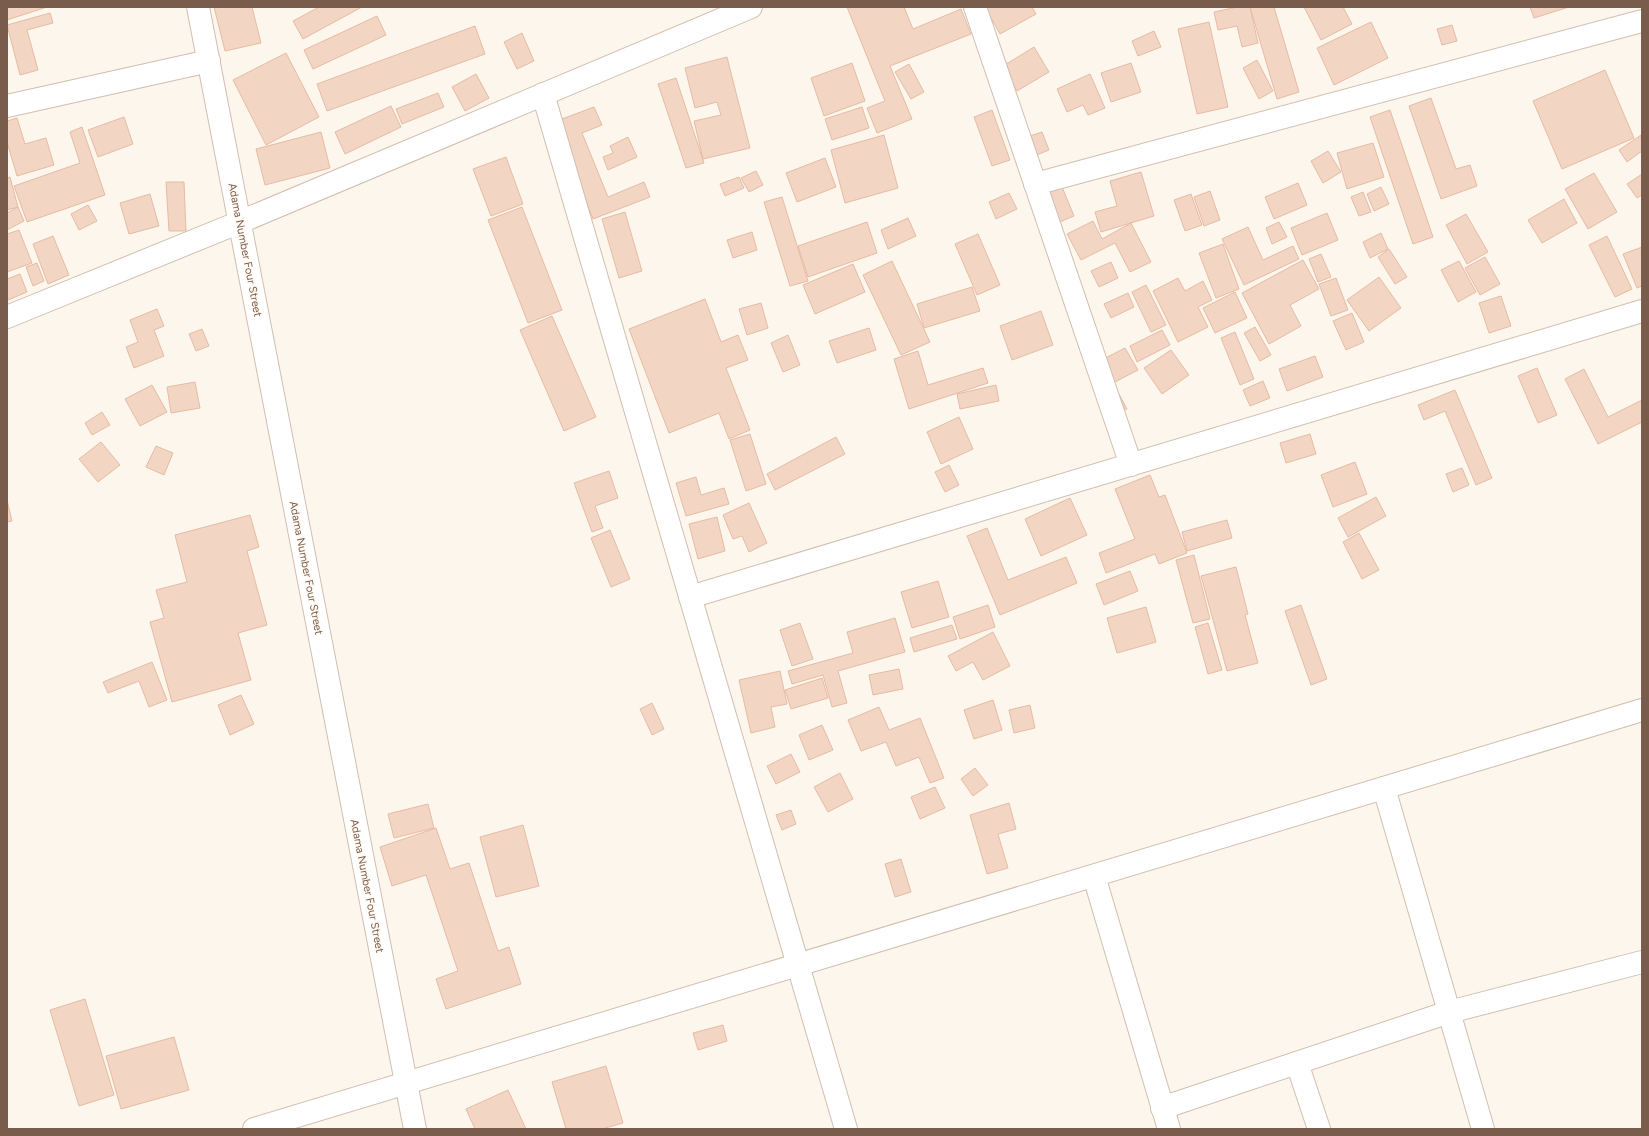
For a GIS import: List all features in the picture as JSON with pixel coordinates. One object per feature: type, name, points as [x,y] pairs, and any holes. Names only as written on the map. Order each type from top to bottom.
[{"type":"street","name":"Adama Number Four Street","points":[[198,7],[415,1129]]},
{"type":"street","points":[[7,317],[240,222],[751,7]]},
{"type":"street","points":[[975,7],[1130,465]]},
{"type":"street","points":[[1036,184],[1642,21]]},
{"type":"street","points":[[7,106],[209,61]]},
{"type":"street","points":[[543,94],[846,1129]]},
{"type":"street","points":[[690,597],[1642,311]]},
{"type":"street","points":[[254,1129],[1642,710]]},
{"type":"street","points":[[1384,788],[1483,1129]]},
{"type":"street","points":[[1094,876],[1169,1129]]},
{"type":"street","points":[[1162,1108],[1449,1012],[1642,962]]},
{"type":"street","points":[[1297,1063],[1319,1129]]},
{"type":"building","points":[[7,7],[47,7],[7,20]]},
{"type":"building","points":[[214,7],[252,7],[261,43],[225,51]]},
{"type":"building","points":[[319,7],[362,7],[303,39],[293,21]]},
{"type":"building","points":[[847,7],[904,7],[913,29],[961,9],[971,34],[890,66],[912,119],[877,133],[867,108],[885,101]]},
{"type":"building","points":[[985,7],[1032,7],[1036,14],[1000,34]]},
{"type":"building","points":[[1237,7],[1250,7],[1258,43],[1242,47],[1237,26],[1218,30],[1214,12]]},
{"type":"building","points":[[1250,7],[1274,7],[1299,92],[1277,99]]},
{"type":"building","points":[[1304,7],[1343,7],[1352,24],[1321,40]]},
{"type":"building","points":[[1530,7],[1569,7],[1534,18]]},
{"type":"building","points":[[50,13],[53,23],[27,30],[38,70],[20,75],[7,25]]},
{"type":"building","points":[[377,16],[386,35],[313,69],[304,50]]},
{"type":"building","points":[[1209,22],[1228,107],[1197,114],[1178,29]]},
{"type":"building","points":[[1371,22],[1388,58],[1334,85],[1317,48]]},
{"type":"building","points":[[1452,25],[1457,41],[1442,45],[1437,29]]},
{"type":"building","points":[[475,26],[485,54],[327,111],[317,84]]},
{"type":"building","points":[[1154,31],[1161,47],[1138,56],[1132,41]]},
{"type":"building","points":[[522,33],[534,61],[517,69],[504,42]]},
{"type":"building","points":[[1034,47],[1049,72],[1017,91],[1003,66]]},
{"type":"building","points":[[286,53],[319,117],[266,145],[233,80]]},
{"type":"building","points":[[727,57],[750,148],[703,159],[694,121],[721,115],[717,102],[695,108],[685,68]]},
{"type":"building","points":[[1257,60],[1273,91],[1259,99],[1243,68]]},
{"type":"building","points":[[852,63],[865,101],[824,116],[811,78]]},
{"type":"building","points":[[1131,63],[1141,92],[1111,102],[1101,73]]},
{"type":"building","points":[[909,64],[924,92],[911,99],[895,72]]},
{"type":"building","points":[[1605,70],[1634,138],[1562,169],[1533,101]]},
{"type":"building","points":[[476,74],[489,98],[465,111],[452,87]]},
{"type":"building","points":[[1090,74],[1105,108],[1088,115],[1083,105],[1067,112],[1057,89]]},
{"type":"building","points":[[676,78],[704,163],[686,168],[658,84]]},
{"type":"building","points":[[438,93],[444,107],[402,124],[396,109]]},
{"type":"building","points":[[1431,98],[1456,169],[1470,165],[1477,186],[1441,199],[1409,106]]},
{"type":"building","points":[[391,106],[401,127],[345,154],[335,132]]},
{"type":"building","points":[[594,107],[602,125],[582,133],[608,197],[644,182],[650,197],[593,219],[554,122]]},
{"type":"building","points":[[862,107],[869,128],[832,140],[825,119]]},
{"type":"building","points":[[992,110],[1010,160],[992,166],[974,117]]},
{"type":"building","points":[[1390,110],[1433,237],[1413,244],[1370,117]]},
{"type":"building","points":[[124,117],[133,144],[98,157],[88,130]]},
{"type":"building","points":[[17,118],[25,144],[46,138],[54,165],[17,176],[7,142],[7,121]]},
{"type":"building","points":[[82,127],[105,195],[27,222],[14,186],[80,163],[70,132]]},
{"type":"building","points":[[321,132],[330,168],[265,185],[256,149]]},
{"type":"building","points":[[1042,132],[1049,150],[1034,156],[1027,137]]},
{"type":"building","points":[[884,135],[898,188],[845,203],[831,150]]},
{"type":"building","points":[[1641,135],[1642,151],[1627,162],[1619,150]]},
{"type":"building","points":[[628,137],[637,157],[608,170],[603,157],[613,153],[610,146]]},
{"type":"building","points":[[1373,143],[1384,177],[1347,189],[1337,153]]},
{"type":"building","points":[[1328,151],[1341,172],[1323,183],[1311,161]]},
{"type":"building","points":[[506,157],[523,204],[491,216],[473,169]]},
{"type":"building","points":[[825,158],[836,187],[797,202],[786,173]]},
{"type":"building","points":[[756,171],[763,185],[749,192],[741,178]]},
{"type":"building","points":[[1141,172],[1154,216],[1101,232],[1095,212],[1117,206],[1110,181]]},
{"type":"building","points":[[1594,173],[1617,212],[1588,229],[1565,189]]},
{"type":"building","points":[[1642,174],[1642,195],[1637,198],[1627,184]]},
{"type":"building","points":[[10,177],[18,207],[7,210],[7,178]]},
{"type":"building","points":[[739,177],[744,188],[725,196],[720,184]]},
{"type":"building","points":[[166,182],[184,182],[186,231],[169,231]]},
{"type":"building","points":[[1060,182],[1074,216],[1050,226],[1036,192]]},
{"type":"building","points":[[1298,183],[1307,205],[1274,219],[1265,197]]},
{"type":"building","points":[[1381,187],[1389,204],[1374,211],[1367,194]]},
{"type":"building","points":[[1210,191],[1220,220],[1204,226],[1194,197]]},
{"type":"building","points":[[1363,192],[1371,212],[1359,216],[1351,197]]},
{"type":"building","points":[[1009,193],[1017,209],[996,219],[989,202]]},
{"type":"building","points":[[150,194],[159,226],[129,234],[120,203]]},
{"type":"building","points":[[1191,194],[1202,225],[1185,231],[1174,200]]},
{"type":"building","points":[[782,197],[808,281],[790,286],[764,202]]},
{"type":"building","points":[[1564,199],[1577,223],[1542,243],[1528,220]]},
{"type":"building","points":[[88,205],[97,221],[79,230],[71,214]]},
{"type":"building","points":[[18,207],[24,221],[7,230],[7,213]]},
{"type":"building","points":[[522,207],[562,310],[528,323],[488,220]]},
{"type":"building","points":[[625,212],[642,271],[619,278],[602,219]]},
{"type":"building","points":[[1327,213],[1338,240],[1302,255],[1291,228]]},
{"type":"building","points":[[1466,214],[1488,252],[1467,264],[1446,225]]},
{"type":"building","points":[[908,218],[916,236],[888,249],[881,230]]},
{"type":"building","points":[[1093,221],[1102,239],[1131,223],[1151,262],[1130,272],[1115,243],[1081,260],[1067,234]]},
{"type":"building","points":[[867,222],[877,253],[808,277],[798,246]]},
{"type":"building","points":[[1279,222],[1287,237],[1272,244],[1266,228]]},
{"type":"building","points":[[1248,227],[1263,260],[1293,246],[1299,259],[1244,285],[1222,239]]},
{"type":"building","points":[[19,230],[32,263],[7,272],[7,234]]},
{"type":"building","points":[[752,232],[757,250],[733,258],[727,240]]},
{"type":"building","points":[[1381,233],[1388,249],[1370,258],[1363,242]]},
{"type":"building","points":[[978,234],[1000,285],[977,295],[955,244]]},
{"type":"building","points":[[53,236],[69,275],[48,284],[33,244]]},
{"type":"building","points":[[1607,236],[1632,289],[1615,297],[1589,245]]},
{"type":"building","points":[[1223,244],[1239,289],[1216,298],[1199,253]]},
{"type":"building","points":[[1642,247],[1642,286],[1637,288],[1623,254]]},
{"type":"building","points":[[1389,249],[1407,277],[1395,284],[1378,257]]},
{"type":"building","points":[[1321,254],[1331,277],[1318,282],[1309,259]]},
{"type":"building","points":[[1485,257],[1500,284],[1480,295],[1465,268]]},
{"type":"building","points":[[1303,260],[1319,289],[1290,305],[1301,326],[1269,344],[1242,293]]},
{"type":"building","points":[[892,261],[930,342],[901,355],[863,275]]},
{"type":"building","points":[[1459,261],[1476,292],[1458,302],[1441,270]]},
{"type":"building","points":[[1111,262],[1118,278],[1099,287],[1091,271]]},
{"type":"building","points":[[37,263],[44,281],[33,286],[26,267]]},
{"type":"building","points":[[853,264],[865,292],[815,314],[803,285]]},
{"type":"building","points":[[20,274],[27,292],[8,300],[7,279]]},
{"type":"building","points":[[1379,277],[1401,308],[1369,331],[1347,300]]},
{"type":"building","points":[[1178,278],[1185,291],[1203,281],[1212,300],[1198,307],[1208,327],[1178,342],[1153,291]]},
{"type":"building","points":[[1336,278],[1348,310],[1331,316],[1319,284]]},
{"type":"building","points":[[1146,285],[1166,325],[1151,332],[1132,292]]},
{"type":"building","points":[[972,287],[980,311],[924,328],[917,304]]},
{"type":"building","points":[[1235,292],[1247,318],[1215,333],[1203,308]]},
{"type":"building","points":[[1128,293],[1134,307],[1111,318],[1104,304]]},
{"type":"building","points":[[1501,296],[1511,326],[1489,333],[1479,303]]},
{"type":"building","points":[[705,299],[721,342],[738,335],[748,360],[726,368],[750,430],[729,439],[719,413],[669,433],[629,329]]},
{"type":"building","points":[[761,303],[768,328],[747,335],[739,309]]},
{"type":"building","points":[[157,309],[164,326],[154,330],[164,356],[134,368],[126,347],[138,342],[130,320]]},
{"type":"building","points":[[1041,311],[1053,345],[1012,360],[1000,326]]},
{"type":"building","points":[[1352,313],[1364,342],[1346,350],[1333,321]]},
{"type":"building","points":[[552,316],[596,417],[564,431],[520,330]]},
{"type":"building","points":[[1255,327],[1271,355],[1260,361],[1244,333]]},
{"type":"building","points":[[869,328],[876,350],[837,363],[829,341]]},
{"type":"building","points":[[202,329],[209,346],[196,351],[189,334]]},
{"type":"building","points":[[1162,330],[1170,345],[1137,362],[1130,346]]},
{"type":"building","points":[[1235,332],[1254,379],[1240,385],[1221,338]]},
{"type":"building","points":[[788,335],[800,365],[783,372],[771,343]]},
{"type":"building","points":[[1125,348],[1138,370],[1113,383],[1127,409],[1114,416],[1088,367]]},
{"type":"building","points":[[1171,350],[1189,375],[1162,394],[1144,368]]},
{"type":"building","points":[[918,351],[928,385],[983,368],[988,383],[909,409],[894,359]]},
{"type":"building","points":[[1315,356],[1323,377],[1287,391],[1279,369]]},
{"type":"building","points":[[1537,368],[1557,415],[1538,423],[1518,376]]},
{"type":"building","points":[[1584,369],[1608,417],[1642,400],[1642,422],[1598,444],[1565,379]]},
{"type":"building","points":[[1263,381],[1270,398],[1250,406],[1243,390]]},
{"type":"building","points":[[195,382],[200,408],[171,413],[167,387]]},
{"type":"building","points":[[152,385],[167,412],[140,426],[125,399]]},
{"type":"building","points":[[996,385],[999,401],[960,409],[957,394]]},
{"type":"building","points":[[1455,390],[1492,478],[1476,485],[1445,411],[1424,420],[1418,405]]},
{"type":"building","points":[[102,412],[110,425],[92,435],[85,423]]},
{"type":"building","points":[[959,417],[973,449],[941,464],[927,432]]},
{"type":"building","points":[[750,434],[766,484],[746,491],[730,440]]},
{"type":"building","points":[[1310,434],[1316,454],[1286,463],[1280,443]]},
{"type":"building","points":[[836,437],[845,454],[775,490],[767,474]]},
{"type":"building","points":[[101,442],[120,465],[98,482],[79,459]]},
{"type":"building","points":[[156,446],[173,453],[164,475],[146,467]]},
{"type":"building","points":[[1355,462],[1367,494],[1333,507],[1321,475]]},
{"type":"building","points":[[949,465],[959,485],[945,492],[935,472]]},
{"type":"building","points":[[1462,468],[1469,485],[1453,492],[1446,474]]},
{"type":"building","points":[[609,471],[618,498],[595,506],[603,528],[592,532],[574,483]]},
{"type":"building","points":[[1150,475],[1159,497],[1165,495],[1187,553],[1159,564],[1155,554],[1106,573],[1099,553],[1135,539],[1115,489]]},
{"type":"building","points":[[696,477],[701,495],[724,488],[729,504],[686,516],[676,483]]},
{"type":"building","points":[[1376,497],[1386,516],[1348,537],[1338,518]]},
{"type":"building","points":[[1070,498],[1087,535],[1041,556],[1025,519]]},
{"type":"building","points":[[7,500],[12,521],[7,522]]},
{"type":"building","points":[[749,503],[767,543],[749,552],[742,536],[733,539],[723,515]]},
{"type":"building","points":[[250,515],[259,547],[247,551],[267,625],[238,633],[251,680],[172,702],[150,622],[164,618],[156,590],[187,582],[175,535]]},
{"type":"building","points":[[717,517],[725,551],[698,559],[689,524]]},
{"type":"building","points":[[1227,520],[1232,538],[1187,551],[1182,532]]},
{"type":"building","points":[[987,528],[1008,580],[1066,557],[1077,583],[1000,615],[967,536]]},
{"type":"building","points":[[610,530],[630,579],[611,587],[591,538]]},
{"type":"building","points":[[1359,533],[1379,570],[1362,579],[1343,542]]},
{"type":"building","points":[[1194,555],[1210,619],[1193,623],[1176,560]]},
{"type":"building","points":[[1236,567],[1248,614],[1245,615],[1258,663],[1227,671],[1201,576]]},
{"type":"building","points":[[1130,571],[1138,591],[1104,605],[1096,584]]},
{"type":"building","points":[[938,581],[949,617],[912,628],[901,592]]},
{"type":"building","points":[[988,605],[995,627],[960,639],[953,617]]},
{"type":"building","points":[[1301,605],[1327,679],[1311,685],[1285,611]]},
{"type":"building","points":[[1146,607],[1156,642],[1117,653],[1107,618]]},
{"type":"building","points":[[895,618],[905,652],[838,671],[847,703],[832,707],[823,675],[792,684],[788,671],[853,653],[847,632]]},
{"type":"building","points":[[800,623],[813,659],[792,666],[780,630]]},
{"type":"building","points":[[1208,623],[1222,670],[1208,674],[1195,627]]},
{"type":"building","points":[[952,625],[957,639],[914,652],[910,638]]},
{"type":"building","points":[[993,632],[1010,666],[983,680],[973,662],[956,671],[948,656]]},
{"type":"building","points":[[152,662],[167,700],[149,707],[139,681],[108,693],[103,682]]},
{"type":"building","points":[[899,669],[903,689],[873,695],[869,675]]},
{"type":"building","points":[[780,671],[787,704],[771,707],[775,727],[751,733],[739,680]]},
{"type":"building","points":[[822,678],[828,698],[791,709],[785,690]]},
{"type":"building","points":[[241,695],[254,724],[230,735],[218,705]]},
{"type":"building","points":[[993,700],[1002,730],[974,739],[964,710]]},
{"type":"building","points":[[652,703],[664,729],[652,735],[640,709]]},
{"type":"building","points":[[1030,705],[1035,728],[1014,733],[1009,710]]},
{"type":"building","points":[[879,707],[889,730],[920,718],[944,778],[930,783],[919,757],[896,766],[886,742],[861,751],[848,720]]},
{"type":"building","points":[[822,725],[833,750],[809,760],[799,735]]},
{"type":"building","points":[[791,754],[800,772],[776,784],[767,766]]},
{"type":"building","points":[[975,768],[988,785],[973,796],[961,779]]},
{"type":"building","points":[[840,773],[853,799],[828,812],[814,787]]},
{"type":"building","points":[[935,787],[945,808],[920,819],[911,797]]},
{"type":"building","points":[[1009,803],[1016,829],[998,834],[1008,868],[987,874],[970,815]]},
{"type":"building","points":[[428,804],[434,828],[394,838],[388,814]]},
{"type":"building","points":[[791,810],[796,824],[782,830],[776,815]]},
{"type":"building","points":[[523,825],[539,886],[496,897],[480,837]]},
{"type":"building","points":[[436,828],[450,869],[469,863],[498,951],[509,947],[521,984],[446,1009],[436,979],[458,971],[426,875],[392,886],[380,847]]},
{"type":"building","points":[[901,859],[911,892],[895,897],[885,864]]},
{"type":"building","points":[[85,999],[114,1095],[79,1106],[50,1010]]},
{"type":"building","points":[[723,1025],[727,1041],[698,1050],[693,1033]]},
{"type":"building","points":[[174,1037],[189,1090],[121,1109],[106,1056]]},
{"type":"building","points":[[606,1066],[623,1123],[602,1129],[566,1129],[552,1082]]},
{"type":"building","points":[[508,1090],[526,1129],[475,1129],[466,1109]]}]
